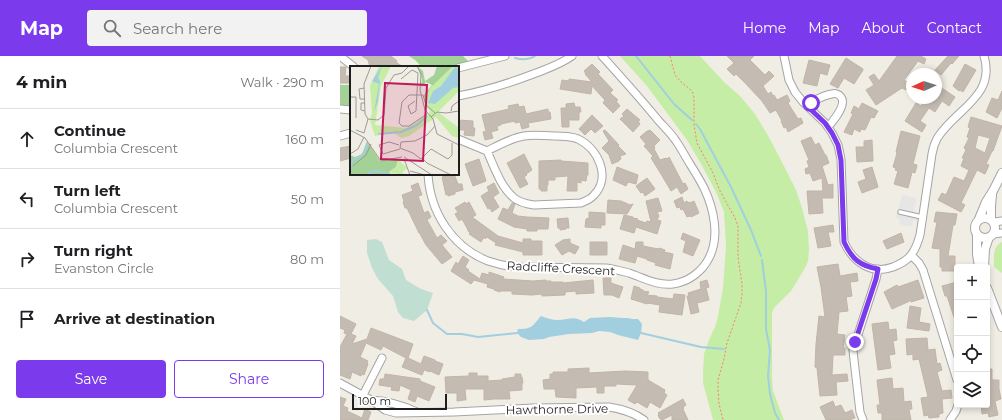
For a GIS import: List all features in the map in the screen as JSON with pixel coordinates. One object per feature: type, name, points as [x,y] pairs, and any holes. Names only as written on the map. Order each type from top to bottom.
[{"type":"street","points":[[340,56],[353,66]]},
{"type":"street","points":[[459,68],[505,56]]},
{"type":"street","points":[[459,96],[512,82],[557,65],[572,56]]},
{"type":"street","name":"Radcliffe Crescent","points":[[428,175],[434,205],[443,223],[462,246],[487,260],[515,268],[606,268],[618,270],[660,284],[673,284],[694,276],[708,261],[715,239],[711,205],[704,188],[676,140],[602,56]]},
{"type":"street","points":[[784,56],[790,80],[795,92],[825,123],[838,145],[841,160],[844,242],[848,251],[855,259],[869,268],[878,269],[889,268],[905,261],[917,246],[934,146],[938,137],[945,128],[973,102],[982,88],[987,69],[984,56]]},
{"type":"street","points":[[806,105],[827,95],[839,95],[841,97],[842,105],[828,127]]},
{"type":"street","points":[[340,109],[350,110]]},
{"type":"street","points":[[340,136],[350,133]]},
{"type":"street","points":[[459,139],[487,151],[496,172],[508,191],[514,198],[527,204],[541,205],[581,203],[593,196],[598,190],[601,181],[602,172],[600,162],[586,144],[578,139],[537,135],[524,136],[513,139],[487,151]]},
{"type":"street","points":[[979,264],[977,234],[975,231],[975,226],[1002,173]]},
{"type":"street","points":[[984,264],[985,249],[995,235],[996,227],[996,221],[991,206],[993,191]]},
{"type":"street","points":[[979,219],[984,217],[996,221]]},
{"type":"street","points":[[977,234],[982,238],[995,235]]},
{"type":"street","points":[[911,255],[919,263],[923,270],[955,372]]},
{"type":"street","points":[[863,420],[860,412],[853,350],[878,269]]},
{"type":"street","points":[[990,296],[1002,327]]},
{"type":"street","points":[[364,395],[382,358]]},
{"type":"street","name":"Hawthorne Drive","points":[[340,383],[364,395],[385,410],[401,414],[533,408],[609,407],[629,412],[644,420]]},
{"type":"street","name":"Hawthorne Drive","points":[[371,400],[387,401],[419,413]]},
{"type":"street","points":[[385,410],[387,401]]},
{"type":"street","points":[[401,414],[402,406]]},
{"type":"street","points":[[950,420],[957,408]]},
{"type":"lane","points":[[900,212],[922,217]]},
{"type":"path","points":[[719,404],[722,420]]},
{"type":"green space","points":[[409,56],[463,56],[469,62],[455,66],[421,66]]},
{"type":"green space","points":[[620,56],[700,56],[725,83],[740,96],[755,114],[770,139],[796,190],[808,231],[808,261],[791,291],[774,308],[772,313],[773,391],[784,420],[713,420],[703,383],[703,372],[704,354],[715,327],[723,288],[726,246],[724,212],[716,192],[687,140],[647,86]]},
{"type":"green space","points":[[340,85],[350,85],[350,107],[340,106]]},
{"type":"green space","points":[[376,239],[382,242],[389,260],[402,269],[406,280],[421,289],[433,293],[427,310],[414,321],[403,318],[398,312],[393,296],[378,279],[372,268],[367,253],[367,240]]},
{"type":"green space","points":[[1002,242],[1002,273],[994,267],[994,253],[995,249]]},
{"type":"shaded area","points":[[902,195],[917,198],[914,209],[915,213],[918,214],[917,220],[913,221],[911,227],[899,224],[900,219],[896,218]]},
{"type":"water","points":[[541,316],[556,320],[574,318],[584,322],[590,318],[610,317],[638,319],[642,324],[641,333],[638,340],[610,332],[599,331],[529,340],[521,337],[517,333],[518,329],[529,328],[532,326]]},
{"type":"building","points":[[362,56],[391,56],[402,66],[370,66],[368,60]]},
{"type":"building","points":[[727,56],[754,56],[750,60],[765,75],[769,71],[774,76],[763,86],[768,94],[771,92],[777,100],[787,95],[790,101],[788,103],[798,119],[801,118],[803,123],[788,132],[786,127],[784,128],[776,110],[770,113],[762,101],[746,84],[736,74],[734,76],[727,69],[734,63]]},
{"type":"building","points":[[897,56],[921,56],[926,59],[924,64],[918,61],[913,68],[906,68],[906,77],[904,80],[906,81],[906,90],[902,88],[876,105],[866,90],[874,85],[869,77],[874,74],[879,81]]},
{"type":"building","points":[[948,56],[959,56],[942,74],[942,68],[937,68]]},
{"type":"building","points":[[846,58],[863,70],[854,84],[844,78],[838,88],[830,84]]},
{"type":"building","points":[[809,60],[830,65],[827,75],[820,73],[817,86],[803,83]]},
{"type":"building","points":[[592,64],[600,72],[598,74],[613,90],[610,93],[618,100],[616,101],[620,106],[613,113],[603,103],[605,100],[592,86],[591,94],[560,89],[562,80],[569,81],[569,79],[592,82],[584,71]]},
{"type":"building","points":[[965,64],[976,70],[963,92],[960,90],[959,91],[953,86]]},
{"type":"building","points":[[340,67],[346,67],[345,76],[350,76],[350,83],[340,83]]},
{"type":"building","points":[[942,88],[955,97],[949,106],[942,101]]},
{"type":"building","points":[[1002,91],[1002,108],[997,118],[986,112],[992,98],[998,100]]},
{"type":"building","points":[[574,103],[575,107],[580,107],[581,112],[579,112],[579,120],[569,119],[569,127],[562,127],[561,108],[566,108],[566,104]]},
{"type":"building","points":[[862,103],[878,111],[874,118],[871,117],[865,130],[861,129],[860,132],[854,129],[852,135],[844,132],[853,114],[851,113],[854,106],[859,109]]},
{"type":"building","points":[[518,104],[519,107],[524,106],[526,114],[548,109],[551,119],[528,123],[529,127],[522,129],[520,122],[515,123],[515,121],[501,124],[497,126],[498,130],[491,132],[493,138],[485,140],[483,132],[486,131],[482,115],[509,109],[508,106]]},
{"type":"building","points":[[915,104],[921,106],[922,104],[940,104],[935,112],[929,108],[920,121],[926,125],[922,132],[905,121]]},
{"type":"building","points":[[627,109],[640,120],[638,121],[640,124],[633,132],[620,119],[624,116],[622,114]]},
{"type":"building","points":[[592,115],[603,126],[595,133],[591,129],[585,135],[579,129]]},
{"type":"building","points":[[971,117],[1002,126],[993,151],[986,164],[989,165],[985,174],[977,170],[961,203],[965,205],[961,212],[938,200],[942,193],[946,195],[954,177],[964,181],[969,170],[961,166],[964,158],[962,158],[966,150],[964,148],[969,138],[967,137],[970,128],[968,127]],"holes":[[[978,135],[990,138],[985,153],[975,148]]]},
{"type":"building","points":[[459,120],[473,121],[473,128],[475,128],[474,136],[464,135],[465,130],[459,130]]},
{"type":"building","points":[[605,130],[626,154],[620,156],[621,159],[619,161],[612,164],[609,155],[602,148],[609,141],[603,131]]},
{"type":"building","points":[[650,130],[660,140],[654,146],[654,149],[660,160],[667,159],[669,157],[683,184],[685,183],[688,189],[681,194],[677,187],[671,191],[651,158],[653,156],[644,146],[646,144],[640,137]]},
{"type":"building","points":[[901,131],[920,136],[913,164],[917,165],[915,173],[912,172],[908,188],[894,184],[898,171],[893,167]]},
{"type":"building","points":[[811,137],[815,145],[819,143],[829,163],[822,166],[828,185],[833,184],[833,198],[822,198],[823,213],[809,214],[807,191],[823,191],[822,178],[813,181],[810,173],[806,174],[805,169],[809,167],[807,161],[809,160],[801,141]]},
{"type":"building","points":[[872,140],[873,161],[857,162],[856,147],[864,147],[864,141]]},
{"type":"building","points":[[350,146],[350,158],[340,161],[340,148]]},
{"type":"building","points":[[524,154],[532,170],[524,177],[528,184],[520,188],[507,163]]},
{"type":"building","points":[[479,159],[486,181],[473,186],[465,164]]},
{"type":"building","points":[[561,160],[588,163],[588,175],[586,181],[581,180],[581,183],[577,182],[577,191],[567,191],[568,176],[555,177],[555,180],[548,180],[547,191],[541,191],[541,189],[539,189],[539,161]]},
{"type":"building","points":[[617,167],[638,175],[636,184],[628,182],[626,186],[613,180]]},
{"type":"building","points":[[872,167],[878,187],[862,193],[858,182],[866,179],[863,170]]},
{"type":"building","points":[[454,175],[458,184],[462,184],[463,190],[455,192],[455,194],[448,196],[448,194],[446,195],[442,177]]},
{"type":"building","points":[[647,178],[655,189],[645,196],[636,186]]},
{"type":"building","points":[[418,183],[422,195],[418,196],[424,213],[428,211],[431,217],[427,220],[437,238],[441,235],[447,241],[442,245],[452,257],[442,264],[426,245],[403,202],[402,195],[413,191],[411,186]]},
{"type":"building","points":[[494,183],[499,193],[493,197],[499,207],[492,212],[490,208],[488,209],[481,196],[489,191],[487,187]]},
{"type":"building","points":[[682,197],[684,203],[687,201],[690,203],[694,201],[699,213],[691,217],[687,217],[683,209],[681,210],[680,207],[677,208],[674,201]]},
{"type":"building","points":[[658,198],[662,211],[657,212],[659,216],[657,220],[661,221],[657,234],[636,227],[634,233],[620,229],[624,215],[646,223],[647,221],[651,222],[646,201]]},
{"type":"building","points":[[608,200],[621,201],[630,205],[633,204],[627,214],[607,213]]},
{"type":"building","points":[[465,202],[466,204],[469,202],[476,215],[472,217],[498,236],[523,243],[523,239],[542,241],[542,255],[523,255],[523,252],[495,245],[496,243],[487,237],[485,239],[484,237],[481,242],[469,234],[470,233],[462,219],[459,221],[455,214],[458,212],[455,208]]},
{"type":"building","points":[[512,203],[515,204],[512,213],[518,216],[549,218],[548,229],[527,231],[527,229],[514,227],[498,219],[503,208],[508,210]]},
{"type":"building","points":[[589,212],[605,213],[605,225],[601,225],[601,228],[585,227],[586,219],[589,218]]},
{"type":"building","points":[[936,212],[957,214],[955,225],[953,225],[948,256],[955,256],[954,271],[942,271],[942,267],[940,267],[940,249],[932,248],[937,222],[934,222]]},
{"type":"building","points":[[568,218],[569,228],[560,230],[560,228],[558,228],[557,219]]},
{"type":"building","points":[[833,225],[834,232],[828,232],[831,246],[818,248],[814,228]]},
{"type":"building","points":[[683,233],[700,240],[693,256],[683,252],[686,241],[681,239]]},
{"type":"building","points":[[901,233],[904,242],[887,249],[883,241]]},
{"type":"building","points":[[570,239],[570,243],[579,247],[575,254],[569,251],[562,255],[555,245],[563,240]]},
{"type":"building","points":[[590,242],[607,242],[607,255],[590,255]]},
{"type":"building","points":[[636,242],[643,242],[643,246],[659,248],[665,250],[664,252],[673,254],[670,269],[655,265],[656,263],[637,256],[635,263],[619,259],[623,245],[635,249]]},
{"type":"building","points":[[463,256],[469,260],[465,267],[469,270],[468,271],[480,279],[482,273],[489,275],[489,272],[504,277],[503,279],[533,281],[546,280],[563,283],[593,280],[594,293],[576,294],[576,291],[565,292],[565,295],[542,296],[542,294],[512,294],[512,291],[500,292],[487,287],[488,284],[474,280],[471,284],[451,271],[456,262],[458,264]]},
{"type":"building","points":[[838,264],[840,276],[857,273],[858,281],[850,282],[852,296],[846,297],[848,311],[839,312],[837,334],[845,335],[843,348],[845,348],[845,355],[833,355],[832,375],[847,374],[848,381],[836,382],[837,395],[820,396],[817,368],[815,367],[816,344],[819,316],[825,317],[817,267]]},
{"type":"building","points":[[603,278],[611,278],[611,283],[623,287],[619,298],[612,295],[604,295]]},
{"type":"building","points":[[707,280],[709,287],[706,288],[709,300],[697,303],[699,312],[691,314],[687,296],[689,296],[688,293],[701,289],[700,282]]},
{"type":"building","points":[[918,280],[924,298],[911,302],[912,300],[892,309],[884,292],[897,285],[898,287]]},
{"type":"building","points":[[954,283],[954,317],[947,296],[945,296],[942,286]]},
{"type":"building","points":[[634,286],[643,291],[649,292],[647,295],[657,297],[673,299],[674,294],[685,295],[682,315],[659,312],[660,305],[647,304],[631,299]]},
{"type":"building","points":[[910,306],[921,308],[919,322],[930,324],[929,331],[907,328]]},
{"type":"building","points":[[340,316],[356,324],[351,334],[356,336],[352,344],[367,339],[371,328],[413,344],[408,358],[421,364],[424,356],[443,364],[439,375],[424,370],[422,375],[402,367],[406,358],[383,346],[381,350],[366,343],[360,357],[368,361],[364,375],[362,374],[361,376],[352,372],[350,379],[340,375],[340,347],[347,334],[344,333],[345,330],[340,328]]},
{"type":"building","points":[[888,322],[889,330],[896,329],[897,340],[893,341],[895,354],[889,355],[891,368],[878,370],[872,324]]},
{"type":"building","points":[[927,338],[928,350],[935,349],[937,364],[940,363],[942,370],[937,372],[942,391],[951,390],[952,398],[942,399],[943,413],[939,414],[939,417],[929,418],[928,415],[924,416],[921,398],[928,397],[919,359],[913,360],[913,354],[907,355],[906,339]]},
{"type":"building","points":[[589,368],[589,373],[625,371],[648,372],[648,380],[665,390],[664,393],[667,395],[660,408],[650,402],[647,408],[637,402],[635,404],[628,400],[637,385],[616,384],[616,386],[604,386],[604,393],[597,393],[597,387],[576,388],[576,398],[556,397],[555,389],[544,389],[543,380],[550,379],[550,374],[553,374],[553,372],[568,372],[568,369]]},
{"type":"building","points":[[990,369],[992,369],[992,380],[999,380],[1001,399],[995,401],[998,415],[989,417],[988,413],[982,414],[981,408],[990,408]]},
{"type":"building","points":[[469,373],[477,373],[477,376],[488,376],[488,381],[502,380],[515,377],[515,374],[521,374],[523,383],[522,390],[509,391],[510,399],[484,400],[484,389],[465,389],[466,400],[457,401],[457,393],[446,393],[445,377],[469,376]]},
{"type":"building","points":[[385,374],[420,379],[420,381],[435,387],[429,401],[417,396],[415,402],[408,399],[411,390],[400,385],[399,391],[391,390],[392,387],[379,385],[380,379],[384,379]]},
{"type":"building","points":[[892,378],[893,389],[903,388],[904,402],[911,401],[912,409],[909,409],[911,420],[882,420],[882,413],[878,413],[877,405],[880,405],[877,380]]},
{"type":"building","points":[[340,397],[346,399],[343,406],[348,408],[347,411],[362,418],[365,409],[371,412],[368,420],[340,420]]},
{"type":"building","points":[[683,399],[686,405],[683,409],[688,420],[672,420],[672,415],[662,420],[660,419],[658,413]]},
{"type":"building","points":[[833,401],[835,407],[841,405],[845,413],[852,410],[855,418],[849,420],[826,420],[820,407]]},
{"type":"waterway","points":[[515,58],[525,59],[535,56]]},
{"type":"waterway","points":[[636,56],[674,104],[692,120]]},
{"type":"waterway","points":[[696,124],[731,187],[761,256]]},
{"type":"waterway","points":[[762,260],[766,291],[766,329],[770,350],[768,376],[770,394],[775,413],[779,420]]},
{"type":"waterway","points":[[427,310],[433,323],[447,334],[462,334],[478,337],[517,333]]},
{"type":"waterway","points":[[641,333],[701,347],[724,349]]},
{"type":"route","points":[[811,103],[806,105],[825,123],[838,145],[841,160],[844,242],[848,251],[855,259],[869,268],[878,269],[855,342]]}]
